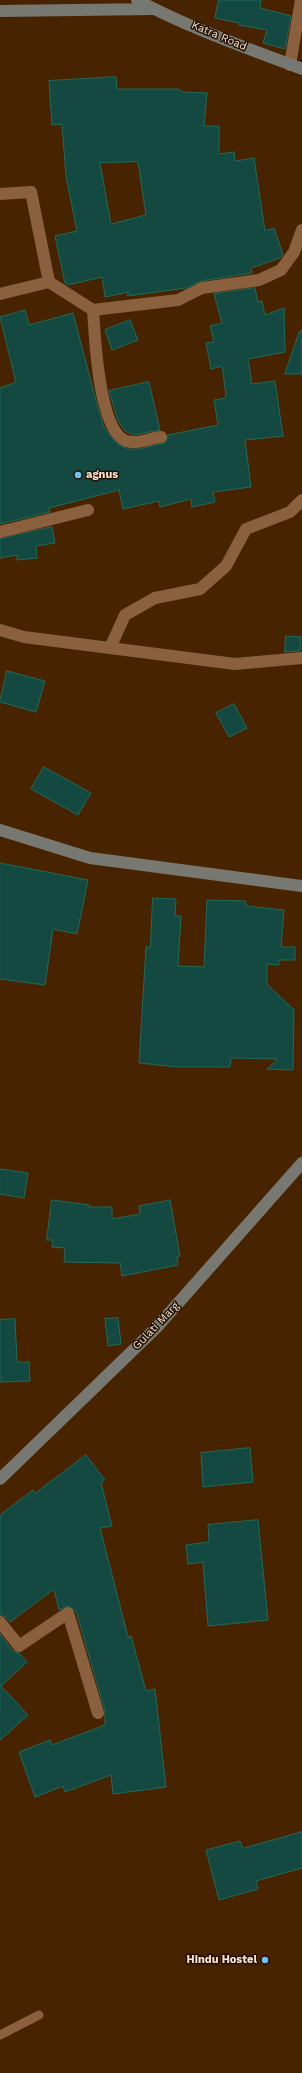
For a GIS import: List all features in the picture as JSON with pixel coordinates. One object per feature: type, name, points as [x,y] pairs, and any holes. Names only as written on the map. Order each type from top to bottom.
[{"type":"street","name":"Katra Road","points":[[137,0],[154,9],[243,47],[302,69]]},
{"type":"street","points":[[290,65],[302,0]]},
{"type":"street","points":[[0,11],[154,9]]},
{"type":"street","points":[[0,194],[31,192],[49,282]]},
{"type":"street","points":[[0,294],[49,282],[94,310],[178,300],[202,288],[259,280],[281,270],[294,252],[302,230]]},
{"type":"street","points":[[94,310],[97,358],[105,407],[114,430],[121,438],[131,442],[161,436]]},
{"type":"street","points":[[110,648],[125,615],[155,598],[200,589],[226,566],[246,529],[290,512],[302,500]]},
{"type":"street","points":[[0,532],[88,510]]},
{"type":"street","points":[[0,630],[24,637],[235,664],[302,658]]},
{"type":"street","points":[[0,830],[90,858],[302,886]]},
{"type":"street","name":"Gulati Marg","points":[[0,1480],[157,1327],[302,1163]]},
{"type":"street","points":[[0,1622],[19,1646],[68,1613],[98,1713]]},
{"type":"lane","points":[[0,2035],[39,2015]]},
{"type":"building","points":[[219,0],[261,0],[260,8],[291,16],[285,49],[263,43],[267,30],[239,25],[239,23],[215,18]]},
{"type":"building","points":[[116,77],[117,89],[178,89],[183,92],[207,93],[204,126],[219,126],[219,154],[234,152],[235,161],[254,158],[265,231],[274,228],[283,255],[280,258],[251,268],[252,273],[201,281],[186,288],[127,296],[129,292],[105,297],[102,277],[68,285],[65,283],[55,236],[77,231],[66,176],[62,124],[52,125],[49,81]],"holes":[[[138,162],[146,215],[111,224],[100,163]]]},
{"type":"building","points":[[255,288],[258,302],[262,301],[265,315],[284,308],[285,352],[248,359],[252,384],[275,381],[283,436],[245,440],[251,487],[213,492],[215,502],[192,507],[191,499],[160,507],[159,501],[123,509],[119,490],[49,508],[50,512],[0,524],[0,388],[16,382],[0,317],[25,310],[29,325],[73,313],[104,427],[117,444],[128,449],[139,449],[165,443],[168,435],[218,425],[214,400],[225,398],[226,395],[222,366],[211,369],[206,343],[214,342],[210,326],[222,323],[214,294]]},
{"type":"building","points":[[130,320],[138,340],[112,350],[105,330]]},
{"type":"building","points":[[300,331],[302,331],[302,374],[285,374]]},
{"type":"building","points":[[149,382],[160,430],[133,435],[125,431],[118,421],[109,391]]},
{"type":"building","points":[[52,527],[55,543],[36,546],[37,558],[17,560],[17,555],[0,558],[0,539]]},
{"type":"building","points":[[286,636],[301,637],[300,651],[285,652]]},
{"type":"building","points":[[7,671],[45,681],[36,712],[0,702]]},
{"type":"building","points":[[234,704],[247,728],[229,737],[216,713]]},
{"type":"building","points":[[44,767],[91,793],[78,815],[31,789]]},
{"type":"building","points":[[0,863],[88,880],[77,934],[53,929],[45,985],[0,979]]},
{"type":"building","points":[[153,898],[176,899],[175,916],[181,916],[178,966],[204,967],[207,900],[246,901],[246,906],[284,910],[281,947],[295,947],[295,960],[279,960],[279,965],[267,964],[267,984],[294,1010],[293,1070],[267,1069],[278,1059],[231,1058],[230,1067],[176,1067],[139,1063],[146,947],[150,947]]},
{"type":"building","points":[[0,1169],[28,1173],[24,1198],[0,1194]]},
{"type":"building","points":[[52,1200],[89,1205],[89,1207],[112,1207],[112,1219],[140,1214],[139,1206],[170,1200],[180,1256],[177,1257],[178,1265],[122,1276],[120,1263],[64,1262],[65,1248],[52,1247],[53,1240],[47,1240]]},
{"type":"building","points":[[118,1318],[121,1344],[108,1346],[105,1319]]},
{"type":"building","points":[[15,1319],[17,1362],[29,1362],[30,1381],[0,1382],[0,1320]]},
{"type":"building","points":[[250,1448],[253,1482],[203,1487],[201,1453]]},
{"type":"building","points":[[86,1455],[105,1480],[101,1483],[112,1526],[100,1528],[128,1637],[131,1636],[146,1691],[155,1689],[166,1787],[113,1794],[111,1775],[65,1792],[63,1786],[35,1797],[19,1752],[50,1740],[52,1745],[105,1725],[105,1711],[76,1611],[67,1606],[59,1610],[54,1589],[10,1622],[6,1617],[0,1615],[0,1515],[33,1490],[35,1493]]},
{"type":"building","points":[[258,1520],[268,1620],[208,1626],[203,1562],[188,1564],[186,1545],[209,1542],[208,1525]]},
{"type":"building","points":[[0,1634],[13,1651],[19,1653],[27,1662],[1,1686],[28,1715],[0,1740]]},
{"type":"building","points":[[302,1832],[302,1868],[256,1881],[258,1889],[219,1900],[206,1850],[240,1841],[243,1848]]},
{"type":"place","name":"agnus","points":[[78,475]]},
{"type":"place","name":"Hindu Hostel","points":[[265,1960]]}]
